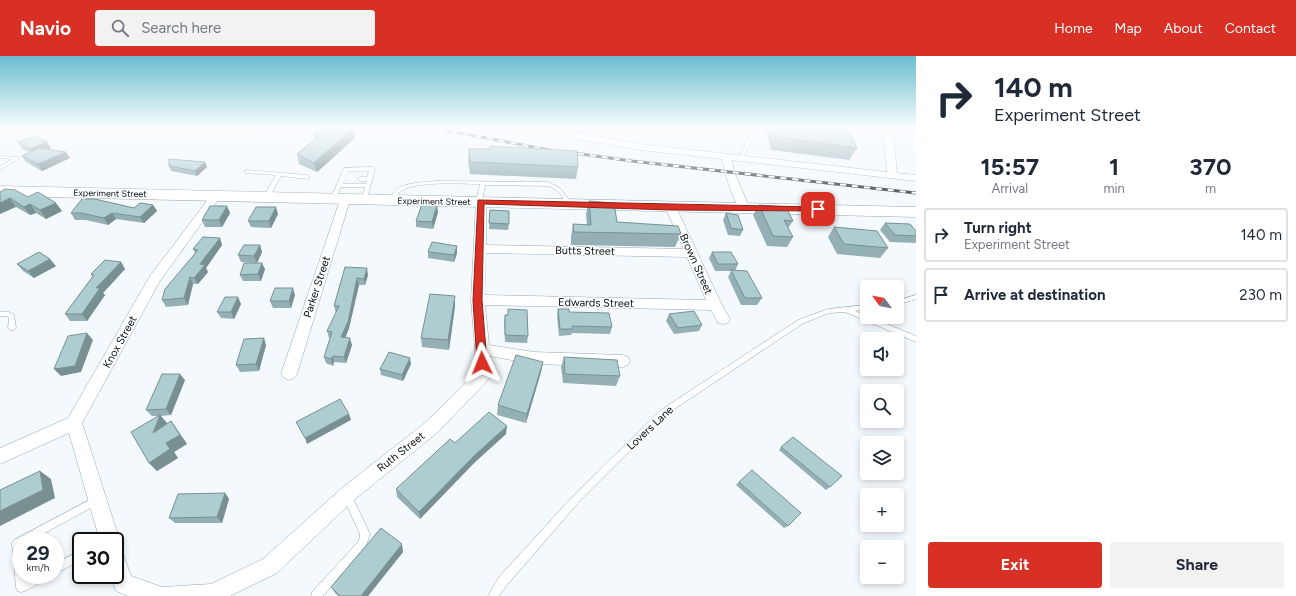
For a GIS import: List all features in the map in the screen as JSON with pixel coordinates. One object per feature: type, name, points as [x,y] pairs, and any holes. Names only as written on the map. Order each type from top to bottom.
[{"type":"main road","name":"Experiment Street","points":[[0,191],[339,200],[366,193],[393,201],[671,207],[742,207],[916,212]]},
{"type":"street","points":[[685,152],[916,178]]},
{"type":"street","points":[[890,152],[892,176]]},
{"type":"street","points":[[726,157],[729,171],[742,207]]},
{"type":"street","name":"Knox Street","points":[[74,423],[155,279],[216,196]]},
{"type":"street","name":"Parker Street","points":[[289,374],[339,200]]},
{"type":"street","name":"Ruth Street","points":[[123,584],[153,595],[212,594],[270,566],[347,495],[432,427],[482,378],[482,349],[478,300],[480,202]]},
{"type":"street","name":"Brown Street","points":[[671,207],[715,305],[723,319]]},
{"type":"street","name":"Butts Street","points":[[479,249],[691,252]]},
{"type":"street","name":"Edwards Street","points":[[478,300],[715,305]]},
{"type":"street","points":[[482,349],[534,358],[623,361]]},
{"type":"street","points":[[0,456],[74,423]]},
{"type":"street","name":"Ruth Street","points":[[74,423],[106,532]]},
{"type":"lane","points":[[741,158],[744,152]]},
{"type":"lane","points":[[0,157],[18,158],[0,168]]},
{"type":"lane","points":[[339,200],[340,185],[346,169],[372,169],[366,193],[340,185]]},
{"type":"lane","points":[[247,172],[307,177]]},
{"type":"lane","points":[[266,198],[279,174]]},
{"type":"lane","points":[[342,178],[350,178]]},
{"type":"lane","points":[[360,179],[369,179]]},
{"type":"lane","points":[[393,201],[397,192],[404,188],[430,183],[548,184],[556,186],[561,190],[569,204]]},
{"type":"lane","points":[[480,202],[483,183]]},
{"type":"lane","points":[[904,300],[916,297]]},
{"type":"lane","name":"Lovers Lane","points":[[493,596],[503,581],[576,499],[664,412],[800,322],[828,311],[860,309]]},
{"type":"lane","points":[[847,310],[916,339]]},
{"type":"lane","points":[[0,314],[9,314],[12,317],[12,328]]},
{"type":"lane","points":[[316,596],[363,543],[365,534],[347,495]]},
{"type":"lane","points":[[37,532],[97,500]]},
{"type":"building","points":[[30,152],[66,152],[38,164],[22,156]]},
{"type":"building","points":[[299,152],[326,152],[314,163],[297,154]]},
{"type":"building","points":[[469,152],[577,152],[578,167],[470,162]]},
{"type":"building","points":[[169,159],[205,162],[195,171],[169,166]]},
{"type":"building","points":[[5,189],[15,190],[28,197],[38,192],[56,203],[40,210],[30,204],[24,207],[10,198],[0,203],[0,192]]},
{"type":"building","points":[[82,199],[95,199],[134,208],[140,203],[153,205],[140,217],[112,213],[104,218],[81,213],[71,213]]},
{"type":"building","points":[[589,201],[614,203],[617,222],[678,226],[681,234],[574,232],[573,224],[591,225]]},
{"type":"building","points":[[422,204],[437,205],[432,222],[416,221]]},
{"type":"building","points":[[759,205],[786,207],[793,221],[784,220],[793,237],[773,236]]},
{"type":"building","points":[[210,206],[227,206],[219,220],[202,220]]},
{"type":"building","points":[[256,207],[276,207],[269,221],[248,221]]},
{"type":"building","points":[[490,210],[509,211],[509,224],[489,223]]},
{"type":"building","points":[[726,213],[738,215],[743,230],[731,228]]},
{"type":"building","points":[[885,223],[910,224],[916,231],[916,236],[895,235]]},
{"type":"building","points":[[834,227],[877,231],[888,248],[844,244]]},
{"type":"building","points":[[203,237],[220,238],[200,264],[205,265],[194,278],[190,277],[184,298],[162,300],[165,289],[198,250],[193,249]]},
{"type":"building","points":[[432,242],[457,246],[454,255],[428,252]]},
{"type":"building","points":[[244,245],[260,245],[254,256],[238,255]]},
{"type":"building","points":[[39,252],[50,259],[28,271],[17,264]]},
{"type":"building","points":[[712,252],[731,252],[738,264],[718,264]]},
{"type":"building","points":[[105,260],[121,262],[96,288],[100,288],[82,314],[65,314],[94,275],[91,274]]},
{"type":"building","points":[[244,263],[262,263],[258,274],[240,275]]},
{"type":"building","points":[[345,267],[367,268],[364,279],[357,278],[348,322],[341,337],[350,338],[344,357],[333,356],[331,359],[324,357],[332,332],[327,331],[339,306],[334,306]]},
{"type":"building","points":[[731,270],[747,271],[762,298],[745,298]]},
{"type":"building","points":[[275,288],[293,288],[289,301],[270,301]]},
{"type":"building","points":[[430,294],[455,296],[448,340],[421,338]]},
{"type":"building","points":[[225,297],[238,297],[231,312],[217,312]]},
{"type":"building","points":[[508,309],[527,310],[528,336],[505,335],[505,315],[508,315]]},
{"type":"building","points":[[558,309],[569,309],[569,312],[609,313],[612,327],[572,326],[573,329],[560,329]]},
{"type":"building","points":[[694,311],[702,325],[678,328],[669,314]]},
{"type":"building","points":[[87,333],[75,366],[54,369],[68,336]]},
{"type":"building","points":[[264,338],[256,364],[236,365],[244,339]]},
{"type":"building","points":[[389,352],[410,358],[402,375],[380,369]]},
{"type":"building","points":[[516,355],[543,362],[527,414],[498,405]]},
{"type":"building","points":[[564,357],[617,360],[620,376],[565,374]]},
{"type":"building","points":[[162,374],[180,374],[166,409],[146,410]]},
{"type":"building","points":[[340,399],[349,414],[305,438],[296,422]]},
{"type":"building","points":[[489,412],[507,426],[475,455],[419,512],[396,489],[450,439],[455,443]]},
{"type":"building","points":[[160,415],[153,433],[171,421],[180,435],[166,443],[170,449],[149,463],[131,432]]},
{"type":"building","points":[[793,437],[842,476],[830,487],[781,447]]},
{"type":"building","points":[[752,470],[801,513],[788,526],[739,482]]},
{"type":"building","points":[[40,471],[43,490],[0,511],[0,490]]},
{"type":"building","points":[[225,493],[217,517],[169,518],[178,494]]},
{"type":"building","points":[[381,528],[402,544],[361,596],[340,596],[331,587]]},
{"type":"railway","points":[[567,152],[632,161],[916,193]]},
{"type":"route","points":[[482,363],[478,300],[481,202],[818,209]]}]
